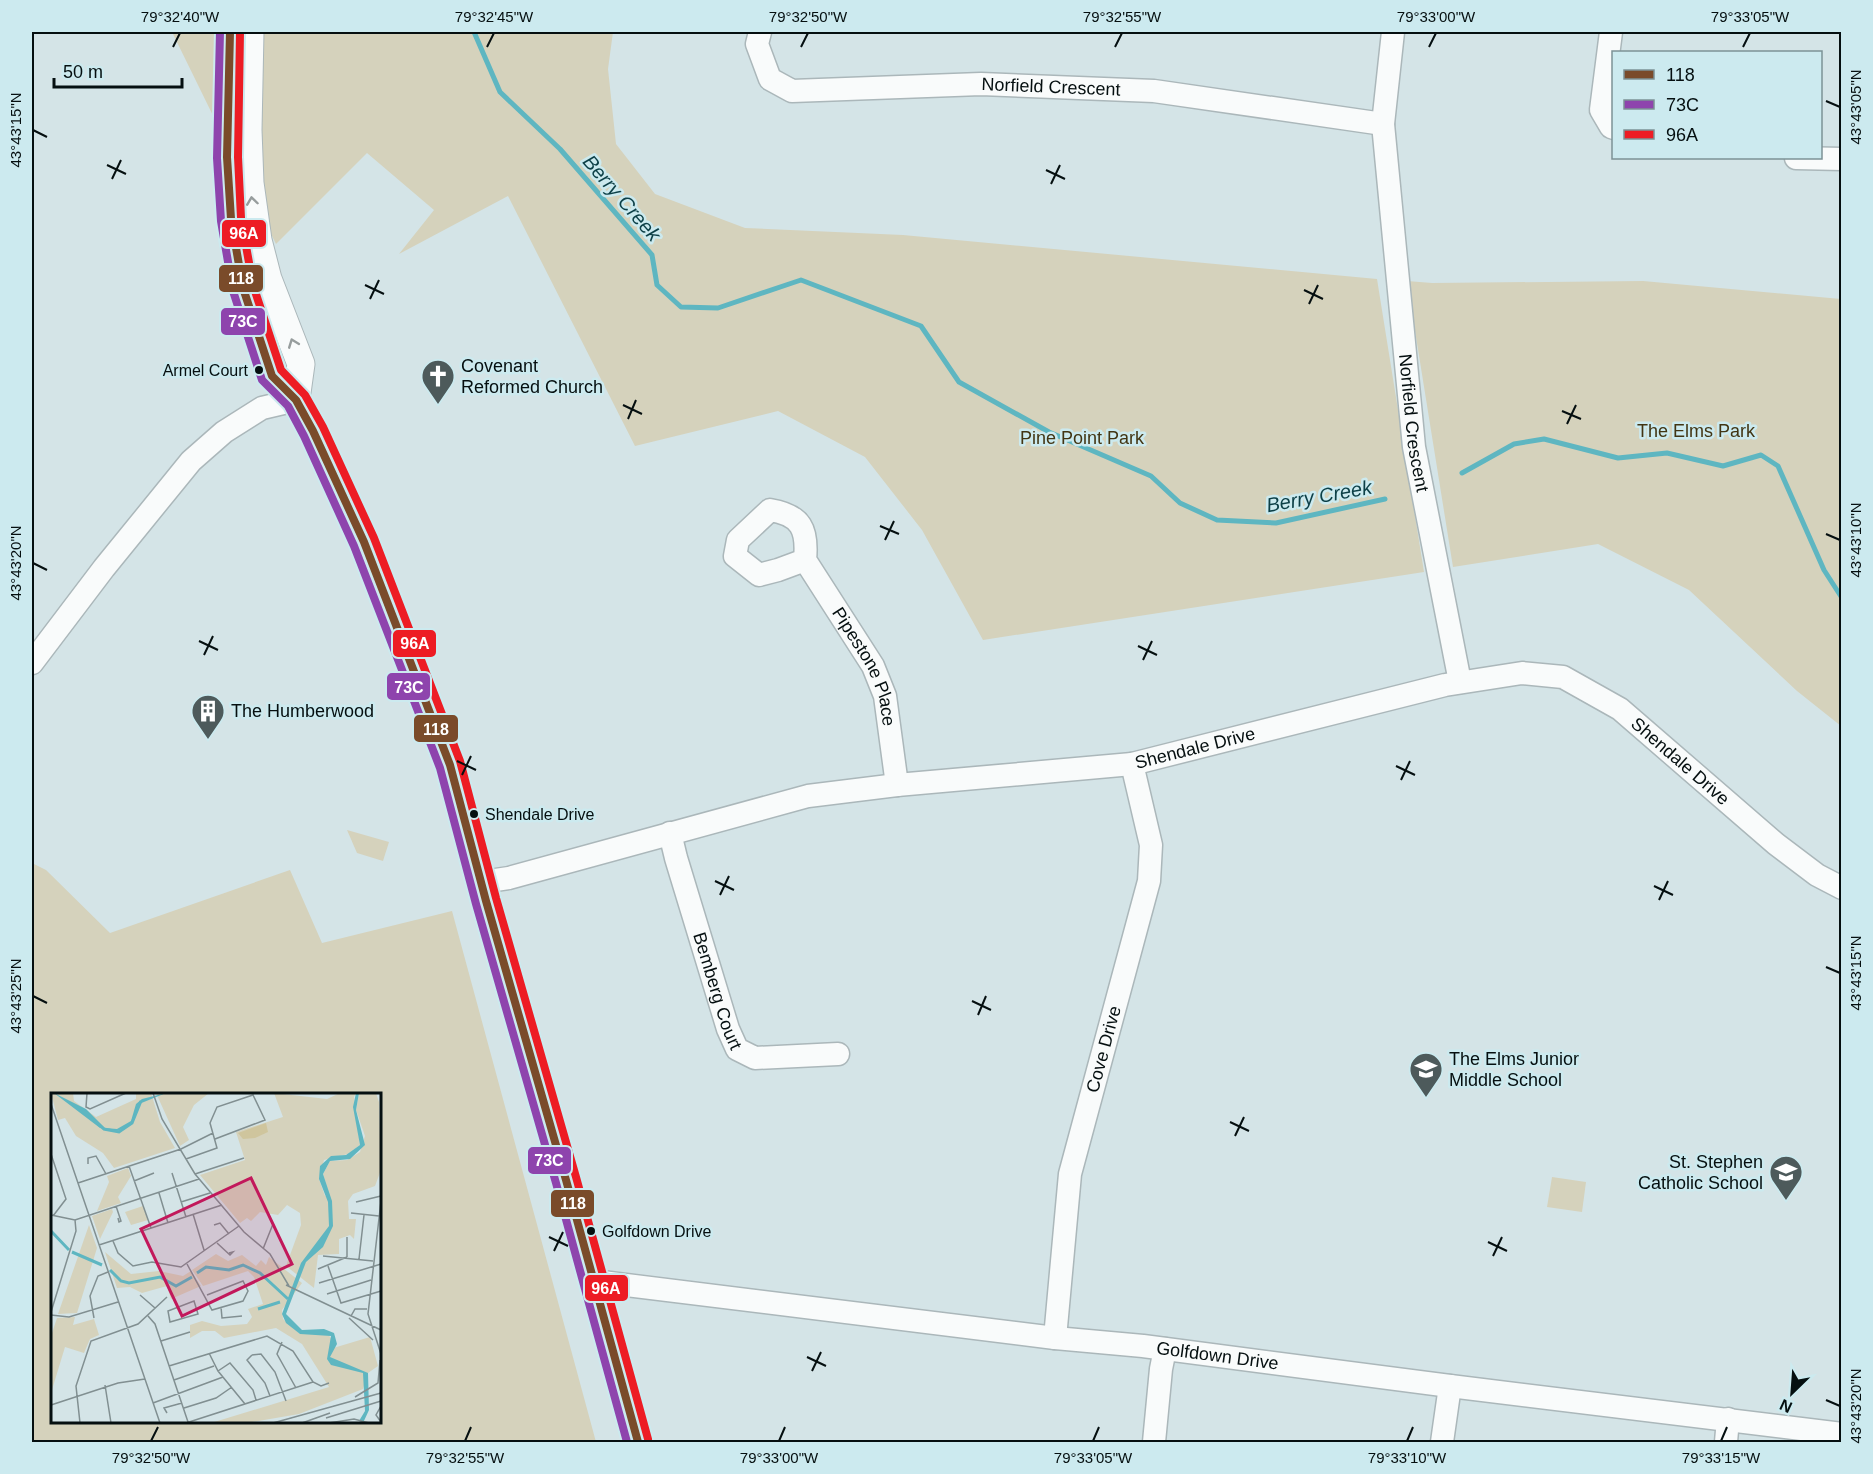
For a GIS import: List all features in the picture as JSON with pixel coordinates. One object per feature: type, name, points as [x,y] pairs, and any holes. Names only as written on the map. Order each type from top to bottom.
[{"type":"main road","points":[[230,32],[227,157],[231,219],[243,288],[272,376],[296,400],[313,431],[364,542],[450,765],[638,1443]]},
{"type":"main road","points":[[250,32],[248,130],[250,183],[258,240],[268,279],[301,364],[296,400]]},
{"type":"street","name":"Norfield Crescent","points":[[760,32],[757,44],[770,79],[792,91],[981,84],[1154,91],[1383,124]]},
{"type":"street","name":"Norfield Crescent","points":[[1393,32],[1383,124],[1414,447],[1460,682]]},
{"type":"street","points":[[1611,32],[1601,110],[1612,127]]},
{"type":"street","points":[[1822,159],[1842,159]]},
{"type":"street","points":[[32,663],[104,568],[191,461],[224,432],[262,408],[296,400]]},
{"type":"street","name":"Pipestone Place","points":[[805,560],[873,666],[885,696],[897,785]]},
{"type":"street","name":"Shendale Drive","points":[[482,882],[509,878],[808,796],[897,785],[1132,764],[1460,682],[1522,673],[1563,676],[1620,710],[1776,844],[1816,875],[1842,888]]},
{"type":"street","name":"Cove Drive","points":[[1055,1338],[1070,1174],[1149,882],[1151,845],[1132,764]]},
{"type":"street","name":"Bemberg Court","points":[[670,833],[736,1049],[755,1058],[838,1054]]},
{"type":"street","name":"Golfdown Drive","points":[[594,1281],[1055,1338],[1166,1349],[1842,1434]]},
{"type":"street","points":[[1154,1443],[1161,1369],[1166,1349]]},
{"type":"street","points":[[1442,1443],[1450,1386]]},
{"type":"street","points":[[1726,1443],[1728,1419]]},
{"type":"green space","name":"Pine Point Park","points":[[172,32],[613,32],[608,69],[616,144],[655,194],[745,228],[903,235],[1377,279],[1424,572],[983,640],[922,530],[865,457],[778,411],[635,446],[508,196],[399,254],[434,210],[367,153],[276,244]]},
{"type":"green space","name":"The Elms Park","points":[[1407,281],[1432,283],[1643,281],[1841,299],[1841,726],[1797,691],[1689,590],[1598,544],[1453,567]]},
{"type":"green space","points":[[347,830],[389,842],[383,861],[357,853]]},
{"type":"green space","points":[[32,863],[46,870],[110,933],[290,870],[322,943],[452,911],[596,1442],[32,1442]]},
{"type":"green space","points":[[1552,1177],[1586,1182],[1582,1212],[1547,1207]]},
{"type":"waterway","name":"Berry Creek","points":[[474,32],[500,92],[560,149],[652,255],[657,285],[681,307],[718,308],[801,280],[921,326],[959,382],[1049,432],[1151,476],[1180,503],[1217,520],[1276,523],[1385,499]]},
{"type":"waterway","name":"Berry Creek","points":[[1462,473],[1514,444],[1544,439],[1618,458],[1667,453],[1723,466],[1761,455],[1778,466],[1824,570],[1842,598]]},
{"type":"transit line","name":"73C","points":[[220,32],[217,158],[221,221],[233,291],[262,380],[288,406],[354,546],[440,768],[627,1442]]},
{"type":"transit line","name":"118","points":[[230,32],[227,157],[231,219],[243,288],[272,376],[296,400],[313,431],[364,542],[450,765],[638,1442]]},
{"type":"transit line","name":"96A","points":[[240,32],[238,157],[241,218],[253,285],[281,370],[305,395],[323,427],[374,538],[460,761],[496,898],[648,1439]]},
{"type":"place","name":"Armel Court","points":[[259,370]]},
{"type":"place","name":"Covenant Reformed Church","points":[[438,405]]},
{"type":"place","name":"The Humberwood","points":[[208,740]]},
{"type":"place","name":"Shendale Drive","points":[[474,814]]},
{"type":"place","name":"The Elms Junior Middle School","points":[[1426,1098]]},
{"type":"place","name":"St. Stephen Catholic School","points":[[1786,1201]]},
{"type":"place","name":"Golfdown Drive","points":[[591,1231]]}]
